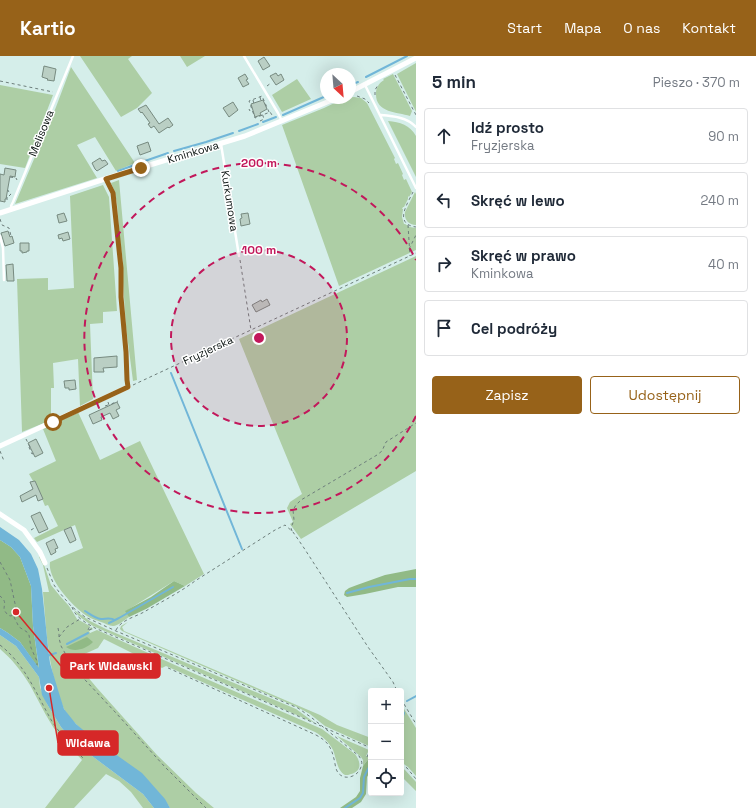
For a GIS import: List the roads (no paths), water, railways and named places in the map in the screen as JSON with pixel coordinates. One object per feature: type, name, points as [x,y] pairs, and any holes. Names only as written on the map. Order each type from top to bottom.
[{"type":"street","points":[[356,89],[416,58]]},
{"type":"street","name":"Kminkowa","points":[[0,213],[245,136],[323,104]]},
{"type":"street","points":[[0,446],[128,387]]},
{"type":"street","points":[[0,514],[24,530],[40,552],[45,563]]},
{"type":"lane","name":"Melisowa","points":[[12,209],[11,206],[73,56]]},
{"type":"lane","points":[[244,56],[282,121]]},
{"type":"lane","points":[[365,85],[416,188]]},
{"type":"lane","points":[[380,115],[407,120],[416,127]]},
{"type":"lane","name":"Kurkumowa","points":[[221,144],[239,256]]},
{"type":"lane","points":[[0,236],[3,248],[4,280]]},
{"type":"water","points":[[0,527],[19,540],[31,554],[38,569],[42,589],[50,663],[64,709],[76,724],[94,739],[142,773],[165,799],[170,808],[154,808],[143,794],[88,753],[67,734],[61,727],[42,695],[39,677],[16,646],[0,635],[0,628],[20,642],[39,668],[33,626],[31,586],[20,557],[11,547],[0,540]]},
{"type":"waterway","points":[[366,77],[407,56]]},
{"type":"waterway","points":[[283,115],[320,99]]},
{"type":"waterway","points":[[263,122],[276,117]]},
{"type":"waterway","points":[[239,131],[258,124]]},
{"type":"waterway","points":[[174,151],[233,133]]},
{"type":"waterway","points":[[142,162],[168,153]]},
{"type":"waterway","points":[[118,171],[137,164]]},
{"type":"waterway","points":[[171,373],[242,549]]},
{"type":"waterway","points":[[347,593],[369,587],[416,579]]},
{"type":"waterway","points":[[109,623],[173,587]]},
{"type":"waterway","points":[[85,611],[101,619],[110,618],[115,620]]},
{"type":"waterway","points":[[67,644],[88,633]]},
{"type":"waterway","points":[[47,656],[56,653]]},
{"type":"waterway","points":[[407,701],[416,696]]},
{"type":"waterway","points":[[345,808],[360,798],[363,793],[364,777],[368,769]]},
{"type":"place","name":"Park Widawski","points":[[16,612]]},
{"type":"place","name":"Widawa","points":[[49,688]]}]
